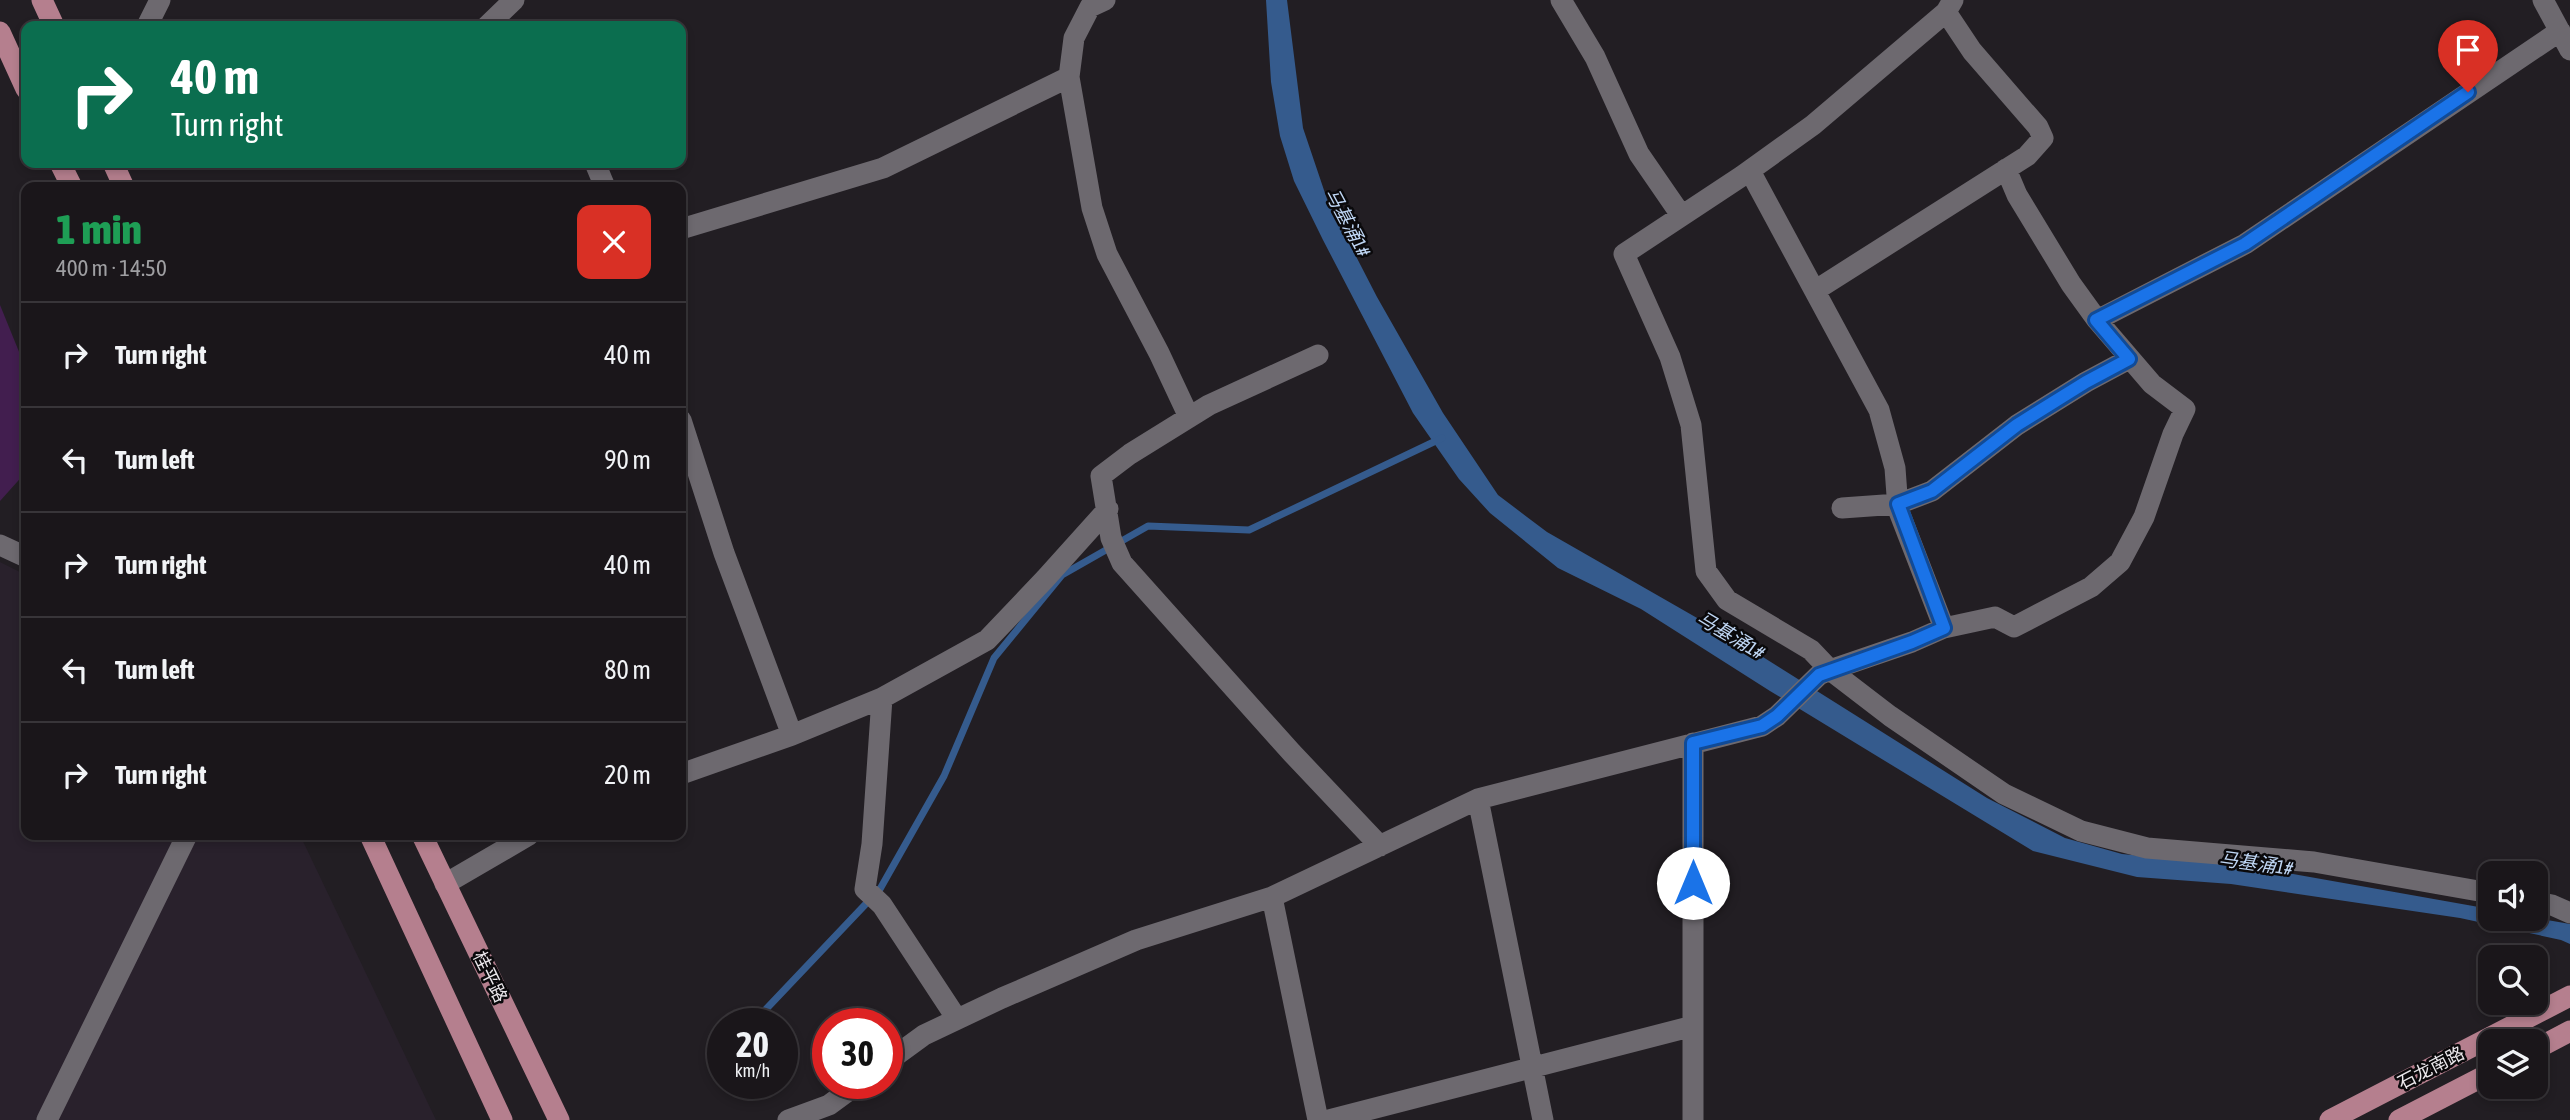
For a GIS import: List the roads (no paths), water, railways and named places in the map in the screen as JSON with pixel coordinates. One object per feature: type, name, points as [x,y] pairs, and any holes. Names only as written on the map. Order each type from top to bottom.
[{"type":"main road","points":[[42,0],[52,21]]},
{"type":"main road","points":[[0,32],[21,78]]},
{"type":"main road","points":[[0,57],[21,88]]},
{"type":"main road","points":[[372,840],[502,1120]]},
{"type":"main road","name":"桂平路","points":[[424,840],[559,1120]]},
{"type":"main road","name":"石龙南路","points":[[2330,1120],[2570,996]]},
{"type":"main road","points":[[2548,1043],[2570,1031]]},
{"type":"main road","name":"石龙南路","points":[[2399,1120],[2478,1079]]},
{"type":"street","points":[[150,21],[160,0]]},
{"type":"street","points":[[492,21],[514,0]]},
{"type":"street","points":[[1105,0],[1090,7],[1074,38],[1069,77],[1092,208],[1107,254],[1189,417]]},
{"type":"street","points":[[1561,0],[1595,57],[1639,154],[1681,215]]},
{"type":"street","points":[[2096,320],[2245,244],[2565,40],[2543,0]]},
{"type":"street","points":[[1816,290],[2027,156],[2043,138],[2038,127],[1972,51],[1949,6],[1813,125],[1750,171],[1624,254],[1670,358],[1691,425],[1706,571],[1727,600],[1811,650],[1824,672],[2004,794],[2081,831],[2147,848],[2314,862],[2478,891]]},
{"type":"street","points":[[686,227],[883,168],[1069,77]]},
{"type":"street","points":[[903,1050],[924,1035],[957,1019],[1136,940],[1272,897],[1478,799],[1762,726],[1777,716],[1824,672],[1912,642],[1944,628],[1995,617],[2014,628],[2091,587],[2120,562],[2144,517],[2173,434],[2185,410],[2152,384],[2096,320],[2017,195],[2006,169]]},
{"type":"street","points":[[1750,171],[1879,410],[1895,468],[1898,504],[1944,628]]},
{"type":"street","points":[[1318,355],[1209,405],[1130,454],[1101,476],[1111,538],[1122,563],[1292,753],[1380,846]]},
{"type":"street","points":[[1842,509],[1898,504],[1932,491],[2017,425],[2129,359]]},
{"type":"street","points":[[686,435],[724,553],[792,735]]},
{"type":"street","points":[[686,772],[792,735],[882,698],[987,640],[1108,509]]},
{"type":"street","points":[[0,545],[21,555]]},
{"type":"street","points":[[882,698],[872,844],[866,888],[882,905],[957,1019]]},
{"type":"street","points":[[1693,743],[1693,1120]]},
{"type":"street","points":[[1478,799],[1543,1120]]},
{"type":"street","points":[[47,1120],[185,840]]},
{"type":"street","points":[[445,884],[520,840]]},
{"type":"street","points":[[1272,897],[1318,1120]]},
{"type":"street","points":[[2548,904],[2570,913]]},
{"type":"street","points":[[1329,1120],[1693,1026]]},
{"type":"street","points":[[788,1120],[829,1105],[837,1099]]},
{"type":"water","points":[[1266,0],[1287,0],[1303,128],[1328,202],[1377,297],[1443,413],[1498,495],[1547,532],[1739,642],[1987,798],[2065,838],[2122,854],[2254,867],[2478,907],[2478,922],[2231,884],[2137,877],[2033,851],[1641,609],[1558,568],[1490,513],[1459,479],[1413,413],[1294,181],[1280,136],[1271,82]]},
{"type":"water","points":[[2548,920],[2570,924],[2570,944],[2520,931],[2548,931]]},
{"type":"waterway","points":[[767,1008],[880,889],[944,776],[994,658],[1062,575],[1148,526],[1249,530],[1442,438]]},
{"type":"water label","name":"马基涌1#","points":[[1348,222]]},
{"type":"water label","name":"马基涌1#","points":[[1731,635]]},
{"type":"water label","name":"马基涌1#","points":[[2256,863]]}]
